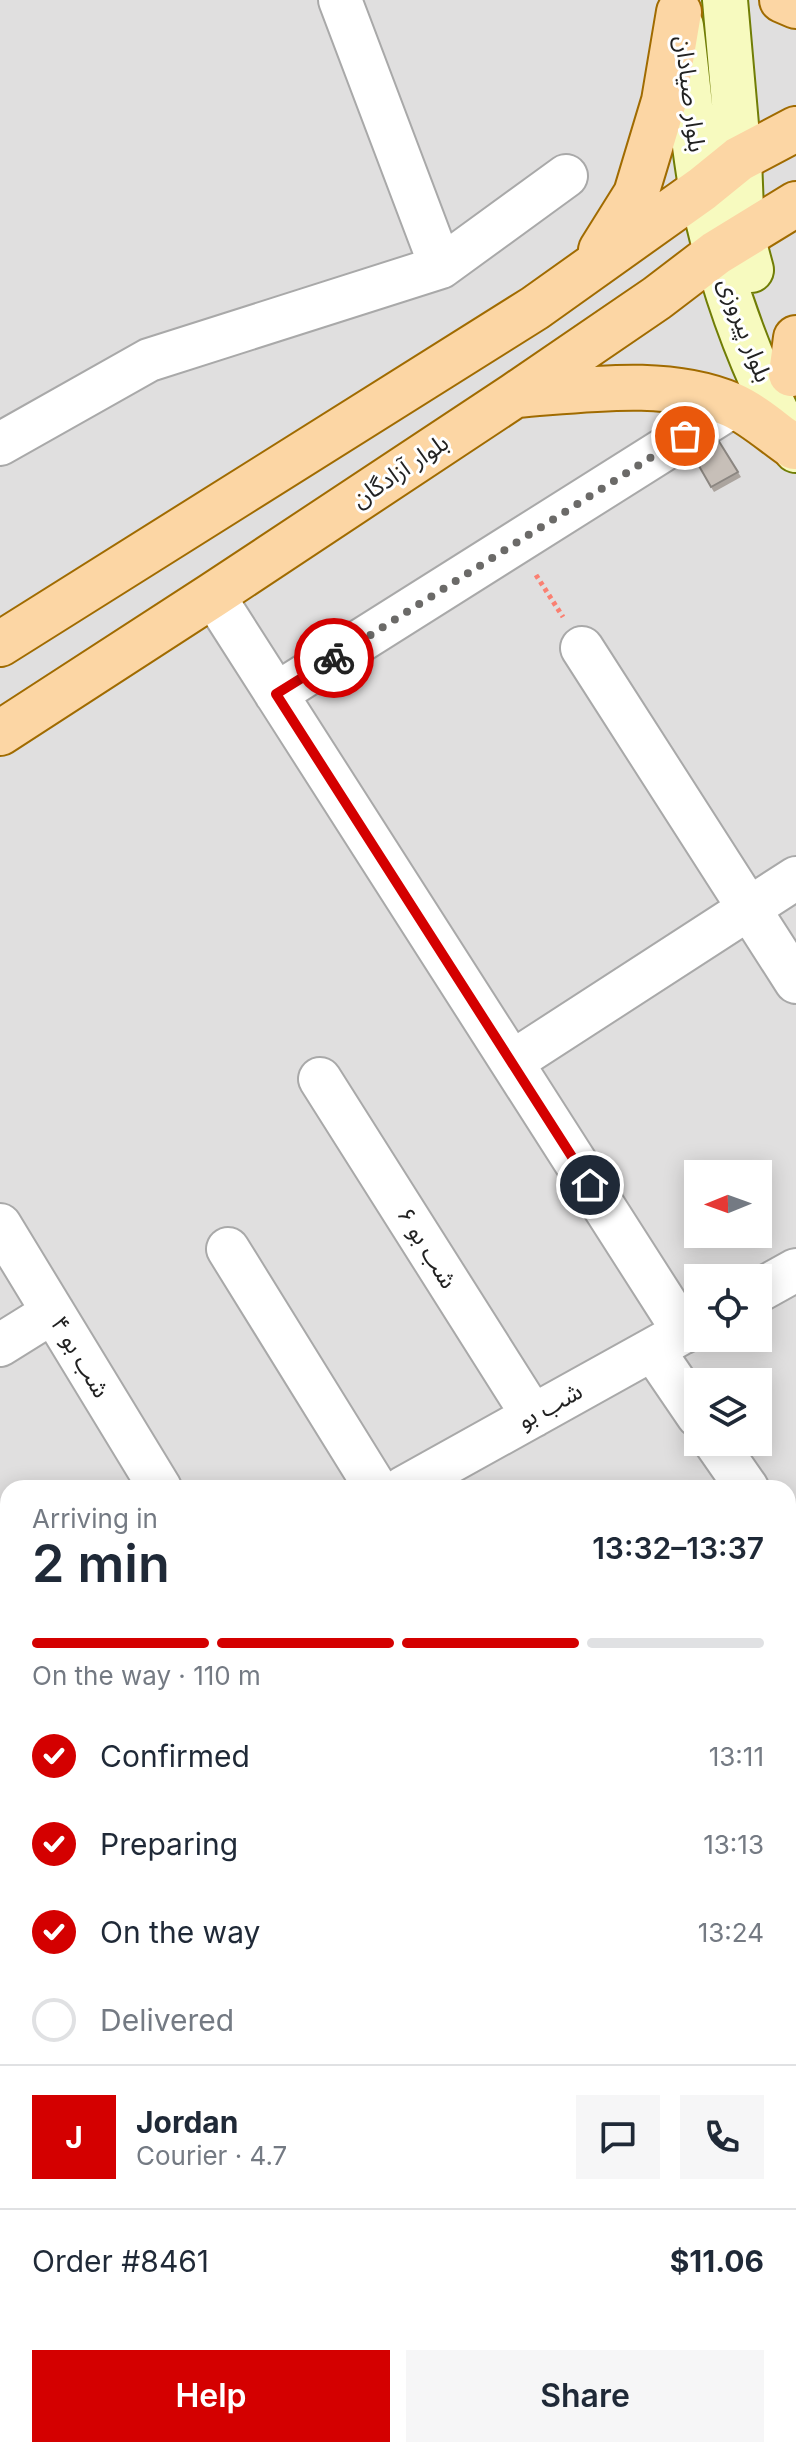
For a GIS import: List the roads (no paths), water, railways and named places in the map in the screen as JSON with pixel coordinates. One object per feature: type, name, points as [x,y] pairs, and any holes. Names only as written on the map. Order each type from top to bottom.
[{"type":"main road","name":"بلوار صیادان","points":[[725,0],[739,159],[729,244]]},
{"type":"main road","points":[[782,0],[796,6]]},
{"type":"main road","name":"بلوار صیادان","points":[[678,6],[702,189],[729,244]]},
{"type":"main road","points":[[591,268],[636,194],[664,101],[678,6]]},
{"type":"main road","points":[[0,644],[535,308],[702,189],[739,159],[796,129]]},
{"type":"main road","name":"بلوار آزادگان","points":[[0,733],[515,395],[657,298],[729,244],[796,204]]},
{"type":"main road","name":"بلوار پیروزی","points":[[729,244],[765,321],[795,366]]},
{"type":"main road","name":"بلوار پیروزی","points":[[729,244],[747,347],[795,449]]},
{"type":"main road","points":[[515,395],[632,387],[690,393],[733,406],[795,449]]},
{"type":"street","points":[[340,0],[441,267]]},
{"type":"street","points":[[0,444],[149,360],[441,267],[566,176]]},
{"type":"street","points":[[276,694],[733,406]]},
{"type":"street","points":[[213,595],[512,1062],[678,1335],[686,1368]]},
{"type":"street","points":[[582,648],[796,982]]},
{"type":"street","points":[[512,1062],[796,878]]},
{"type":"street","name":"شب بو ۶","points":[[320,1079],[533,1416]]},
{"type":"street","name":"شب بو ۴","points":[[0,1225],[155,1480]]},
{"type":"street","points":[[228,1249],[371,1480]]},
{"type":"street","points":[[772,1283],[796,1270]]},
{"type":"street","points":[[0,1345],[53,1312]]},
{"type":"street","name":"شب بو","points":[[417,1480],[678,1335]]},
{"type":"street","points":[[725,1456],[741,1480]]}]
